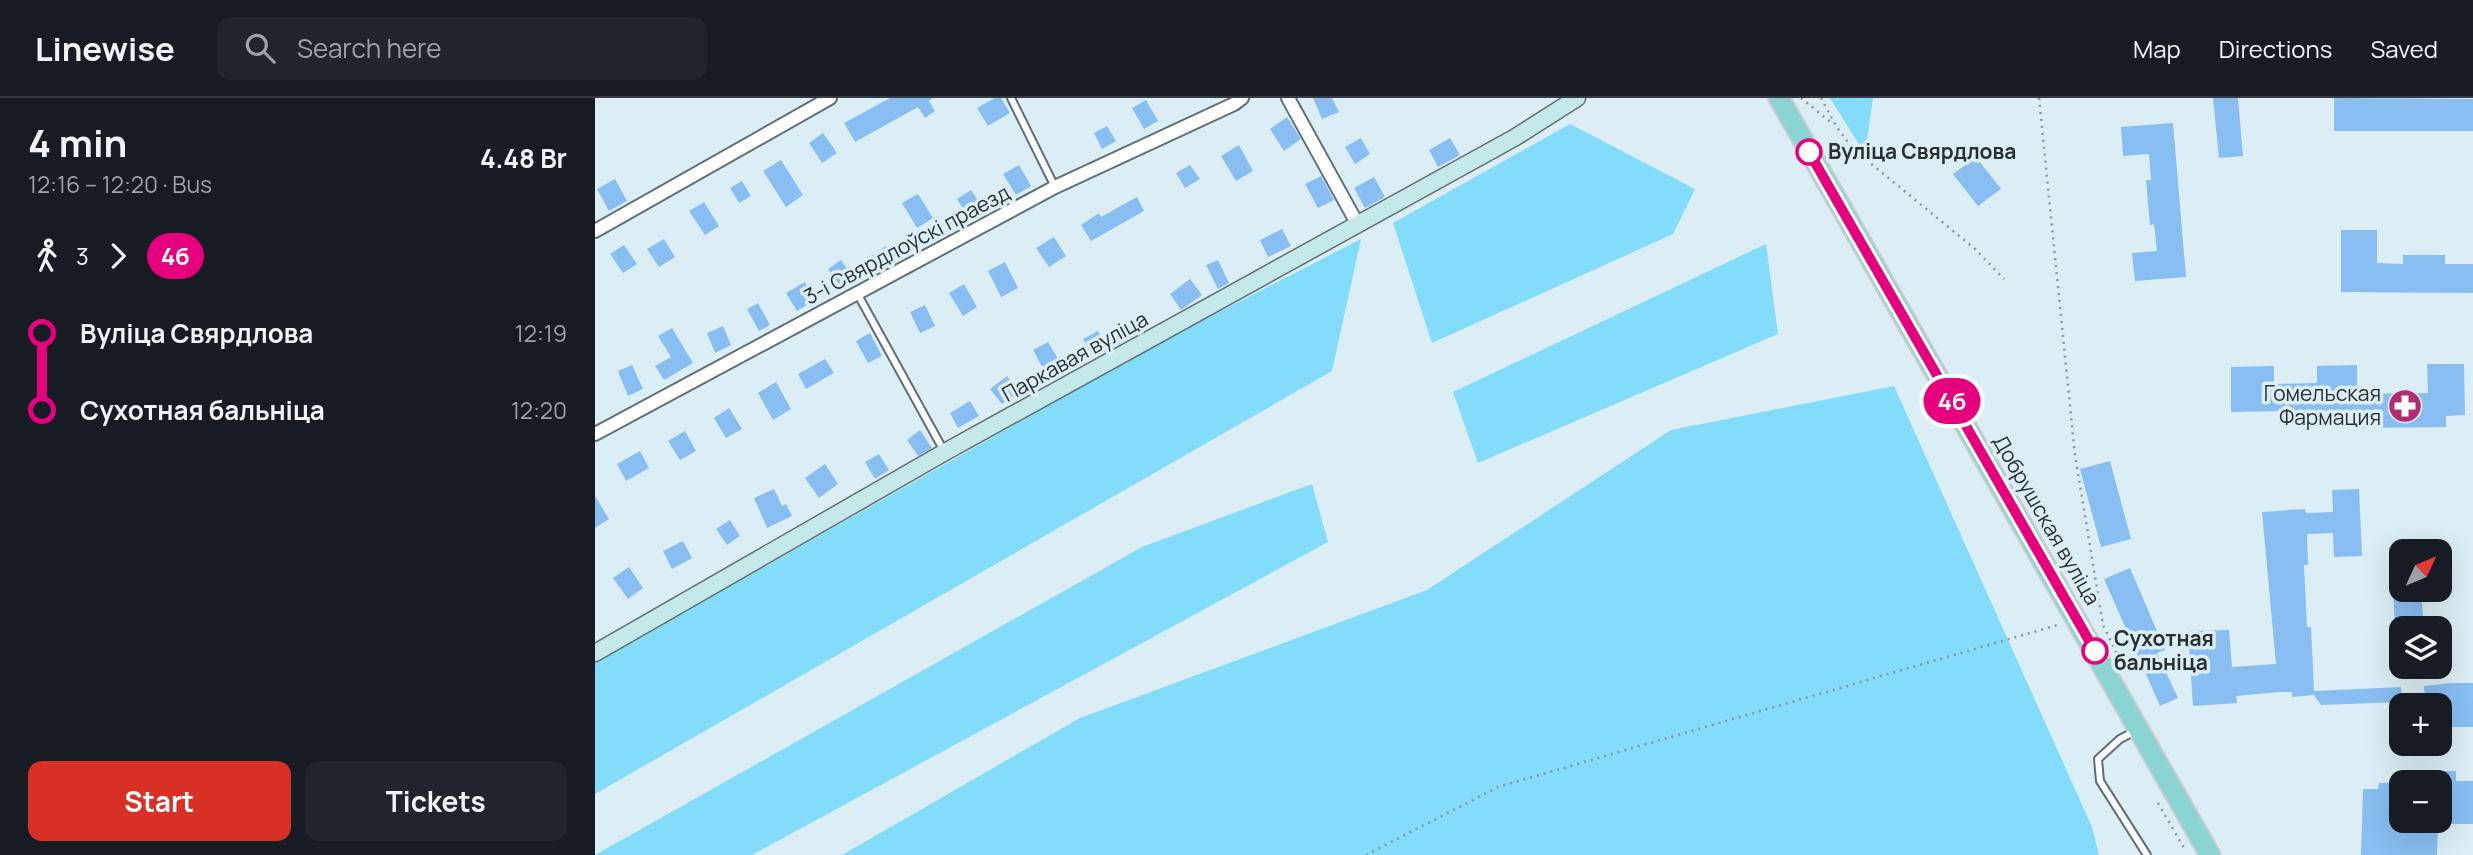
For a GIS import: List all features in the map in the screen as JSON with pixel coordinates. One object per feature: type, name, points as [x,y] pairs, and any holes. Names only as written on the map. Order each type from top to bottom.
[{"type":"main road","name":"Добрушская вуліца","points":[[1779,98],[2210,855]]},
{"type":"street","points":[[595,231],[830,98]]},
{"type":"street","name":"3-і Свярдлоўскі праезд","points":[[595,434],[1055,187],[1242,98]]},
{"type":"street","points":[[1288,98],[1358,225]]},
{"type":"street","name":"Паркавая вуліца","points":[[595,653],[945,452],[1514,138],[1577,98]]},
{"type":"lane","points":[[1011,98],[1055,187]]},
{"type":"lane","points":[[857,293],[945,452]]},
{"type":"lane","points":[[2139,730],[2120,739],[2098,759],[2100,781],[2147,855]]},
{"type":"path","points":[[1801,98],[1836,126]]},
{"type":"path","points":[[1821,98],[1836,126],[1853,149],[1973,248],[2004,279]]},
{"type":"path","points":[[2039,98],[2074,455],[2103,625],[2123,666]]},
{"type":"path","points":[[1366,855],[1498,787],[2077,620]]},
{"type":"path","points":[[2158,803],[2184,848]]},
{"type":"shaded area","points":[[1830,98],[1873,98],[1865,154]]},
{"type":"shaded area","points":[[1570,124],[1695,189],[1673,234],[1432,343],[1393,223]]},
{"type":"shaded area","points":[[1361,239],[1332,371],[595,794],[595,663],[1155,345]]},
{"type":"shaded area","points":[[1766,244],[1778,334],[1478,463],[1453,392]]},
{"type":"shaded area","points":[[1894,386],[2092,827],[2099,855],[842,855],[1080,718],[1427,590],[1671,430]]},
{"type":"shaded area","points":[[1312,484],[1328,542],[752,855],[595,855],[1142,547]]},
{"type":"building","points":[[890,98],[933,98],[929,101],[935,111],[925,118],[918,107],[855,142],[844,123]]},
{"type":"building","points":[[995,98],[1001,98],[1010,113],[988,126],[977,108]]},
{"type":"building","points":[[1313,98],[1332,98],[1339,112],[1322,119]]},
{"type":"building","points":[[2213,98],[2238,98],[2243,156],[2219,158]]},
{"type":"building","points":[[2334,98],[2473,99],[2473,131],[2334,131]]},
{"type":"building","points":[[1146,100],[1158,121],[1144,129],[1132,108]]},
{"type":"building","points":[[1287,117],[1301,139],[1284,151],[1270,129]]},
{"type":"building","points":[[2173,123],[2186,277],[2135,281],[2132,253],[2157,251],[2154,224],[2150,225],[2146,180],[2151,180],[2149,154],[2123,156],[2121,127]]},
{"type":"building","points":[[1107,126],[1116,141],[1102,149],[1094,133]]},
{"type":"building","points":[[823,133],[837,153],[822,163],[809,143]]},
{"type":"building","points":[[1361,138],[1370,154],[1355,164],[1345,147]]},
{"type":"building","points":[[1450,138],[1460,155],[1438,167],[1429,150]]},
{"type":"building","points":[[1239,145],[1253,171],[1236,181],[1221,156]]},
{"type":"building","points":[[1976,157],[2001,189],[1978,206],[1953,174]]},
{"type":"building","points":[[781,160],[803,195],[786,207],[763,171]]},
{"type":"building","points":[[1019,165],[1031,186],[1016,195],[1003,174]]},
{"type":"building","points":[[1190,165],[1200,179],[1185,188],[1176,173]]},
{"type":"building","points":[[1321,176],[1334,200],[1318,208],[1305,184]]},
{"type":"building","points":[[1374,177],[1385,197],[1365,208],[1354,188]]},
{"type":"building","points":[[615,179],[627,201],[609,211],[597,189]]},
{"type":"building","points":[[742,181],[751,196],[739,203],[730,188]]},
{"type":"building","points":[[971,190],[985,211],[970,220],[957,199]]},
{"type":"building","points":[[918,194],[933,218],[917,228],[902,203]]},
{"type":"building","points":[[1137,197],[1144,211],[1091,241],[1081,225],[1099,213],[1101,217]]},
{"type":"building","points":[[704,202],[719,226],[705,235],[689,211]]},
{"type":"building","points":[[1282,229],[1291,246],[1268,257],[1260,240]]},
{"type":"building","points":[[2341,230],[2377,230],[2377,263],[2403,264],[2403,255],[2445,255],[2445,264],[2473,264],[2473,293],[2341,292]]},
{"type":"building","points":[[1054,237],[1066,256],[1049,267],[1036,248]]},
{"type":"building","points":[[664,239],[675,257],[659,267],[647,249]]},
{"type":"building","points":[[624,245],[637,264],[623,273],[610,254]]},
{"type":"building","points":[[886,246],[896,261],[874,274],[865,260]]},
{"type":"building","points":[[841,260],[855,280],[842,288],[828,269]]},
{"type":"building","points":[[1218,260],[1229,283],[1218,289],[1206,265]]},
{"type":"building","points":[[1005,262],[1018,288],[1001,297],[988,271]]},
{"type":"building","points":[[1190,279],[1202,295],[1181,310],[1170,294]]},
{"type":"building","points":[[805,282],[815,300],[797,311],[786,293]]},
{"type":"building","points":[[964,284],[977,307],[963,316],[949,293]]},
{"type":"building","points":[[758,303],[770,325],[759,331],[747,309]]},
{"type":"building","points":[[925,305],[935,326],[920,333],[910,312]]},
{"type":"building","points":[[1135,318],[1143,331],[1094,358],[1083,339],[1098,331],[1101,337]]},
{"type":"building","points":[[723,326],[731,345],[715,353],[707,333]]},
{"type":"building","points":[[672,328],[693,363],[664,380],[655,366],[671,357],[658,336]]},
{"type":"building","points":[[870,333],[882,356],[868,363],[856,341]]},
{"type":"building","points":[[1048,342],[1066,372],[1050,381],[1033,350]]},
{"type":"building","points":[[825,359],[834,373],[806,389],[798,374]]},
{"type":"building","points":[[2427,364],[2464,364],[2465,415],[2446,416],[2446,427],[2357,428],[2357,410],[2231,412],[2231,367],[2274,366],[2274,384],[2317,383],[2317,366],[2357,365],[2357,394],[2428,393]]},
{"type":"building","points":[[632,365],[643,389],[628,396],[618,371]]},
{"type":"building","points":[[1007,376],[1019,392],[1002,404],[990,389]]},
{"type":"building","points":[[776,382],[791,409],[773,420],[758,393]]},
{"type":"building","points":[[970,401],[979,416],[958,428],[950,413]]},
{"type":"building","points":[[729,408],[742,429],[726,438],[714,418]]},
{"type":"building","points":[[920,430],[932,448],[918,456],[907,440]]},
{"type":"building","points":[[685,431],[696,451],[680,460],[668,441]]},
{"type":"building","points":[[640,451],[649,468],[626,481],[617,464]]},
{"type":"building","points":[[879,454],[889,470],[875,479],[865,462]]},
{"type":"building","points":[[2110,461],[2131,539],[2101,547],[2080,469]]},
{"type":"building","points":[[825,464],[838,484],[819,498],[805,478]]},
{"type":"building","points":[[774,489],[782,506],[786,504],[792,516],[767,528],[754,498]]},
{"type":"building","points":[[2359,489],[2362,556],[2334,557],[2333,533],[2307,534],[2308,565],[2304,565],[2314,691],[2401,687],[2401,693],[2389,693],[2389,702],[2321,705],[2314,695],[2292,697],[2292,692],[2279,692],[2236,696],[2237,703],[2193,706],[2188,631],[2229,630],[2232,667],[2276,664],[2262,512],[2305,509],[2306,513],[2333,512],[2332,490]]},
{"type":"building","points":[[595,496],[609,519],[595,528]]},
{"type":"building","points":[[730,520],[740,536],[727,545],[716,529]]},
{"type":"building","points":[[683,541],[692,558],[672,569],[663,551]]},
{"type":"building","points":[[629,567],[643,588],[628,599],[613,578]]},
{"type":"building","points":[[2130,568],[2165,650],[2157,653],[2178,698],[2160,706],[2104,579]]},
{"type":"building","points":[[2394,602],[2422,602],[2423,616],[2394,616]]},
{"type":"building","points":[[2473,683],[2473,727],[2452,727],[2452,693],[2424,693],[2424,686]]},
{"type":"building","points":[[2452,771],[2456,771],[2456,781],[2473,781],[2473,824],[2452,824]]},
{"type":"building","points":[[2379,783],[2389,783],[2389,833],[2438,833],[2437,855],[2361,855],[2363,789],[2378,789]]},
{"type":"bus line","name":"4б","points":[[1809,152],[2095,651]]},
{"type":"place","name":"Вуліца Свярдлова","points":[[1809,152]]},
{"type":"place","name":"Гомельская Фармация","points":[[2405,406]]},
{"type":"place","name":"Сухотная бальніца","points":[[2095,651]]}]
